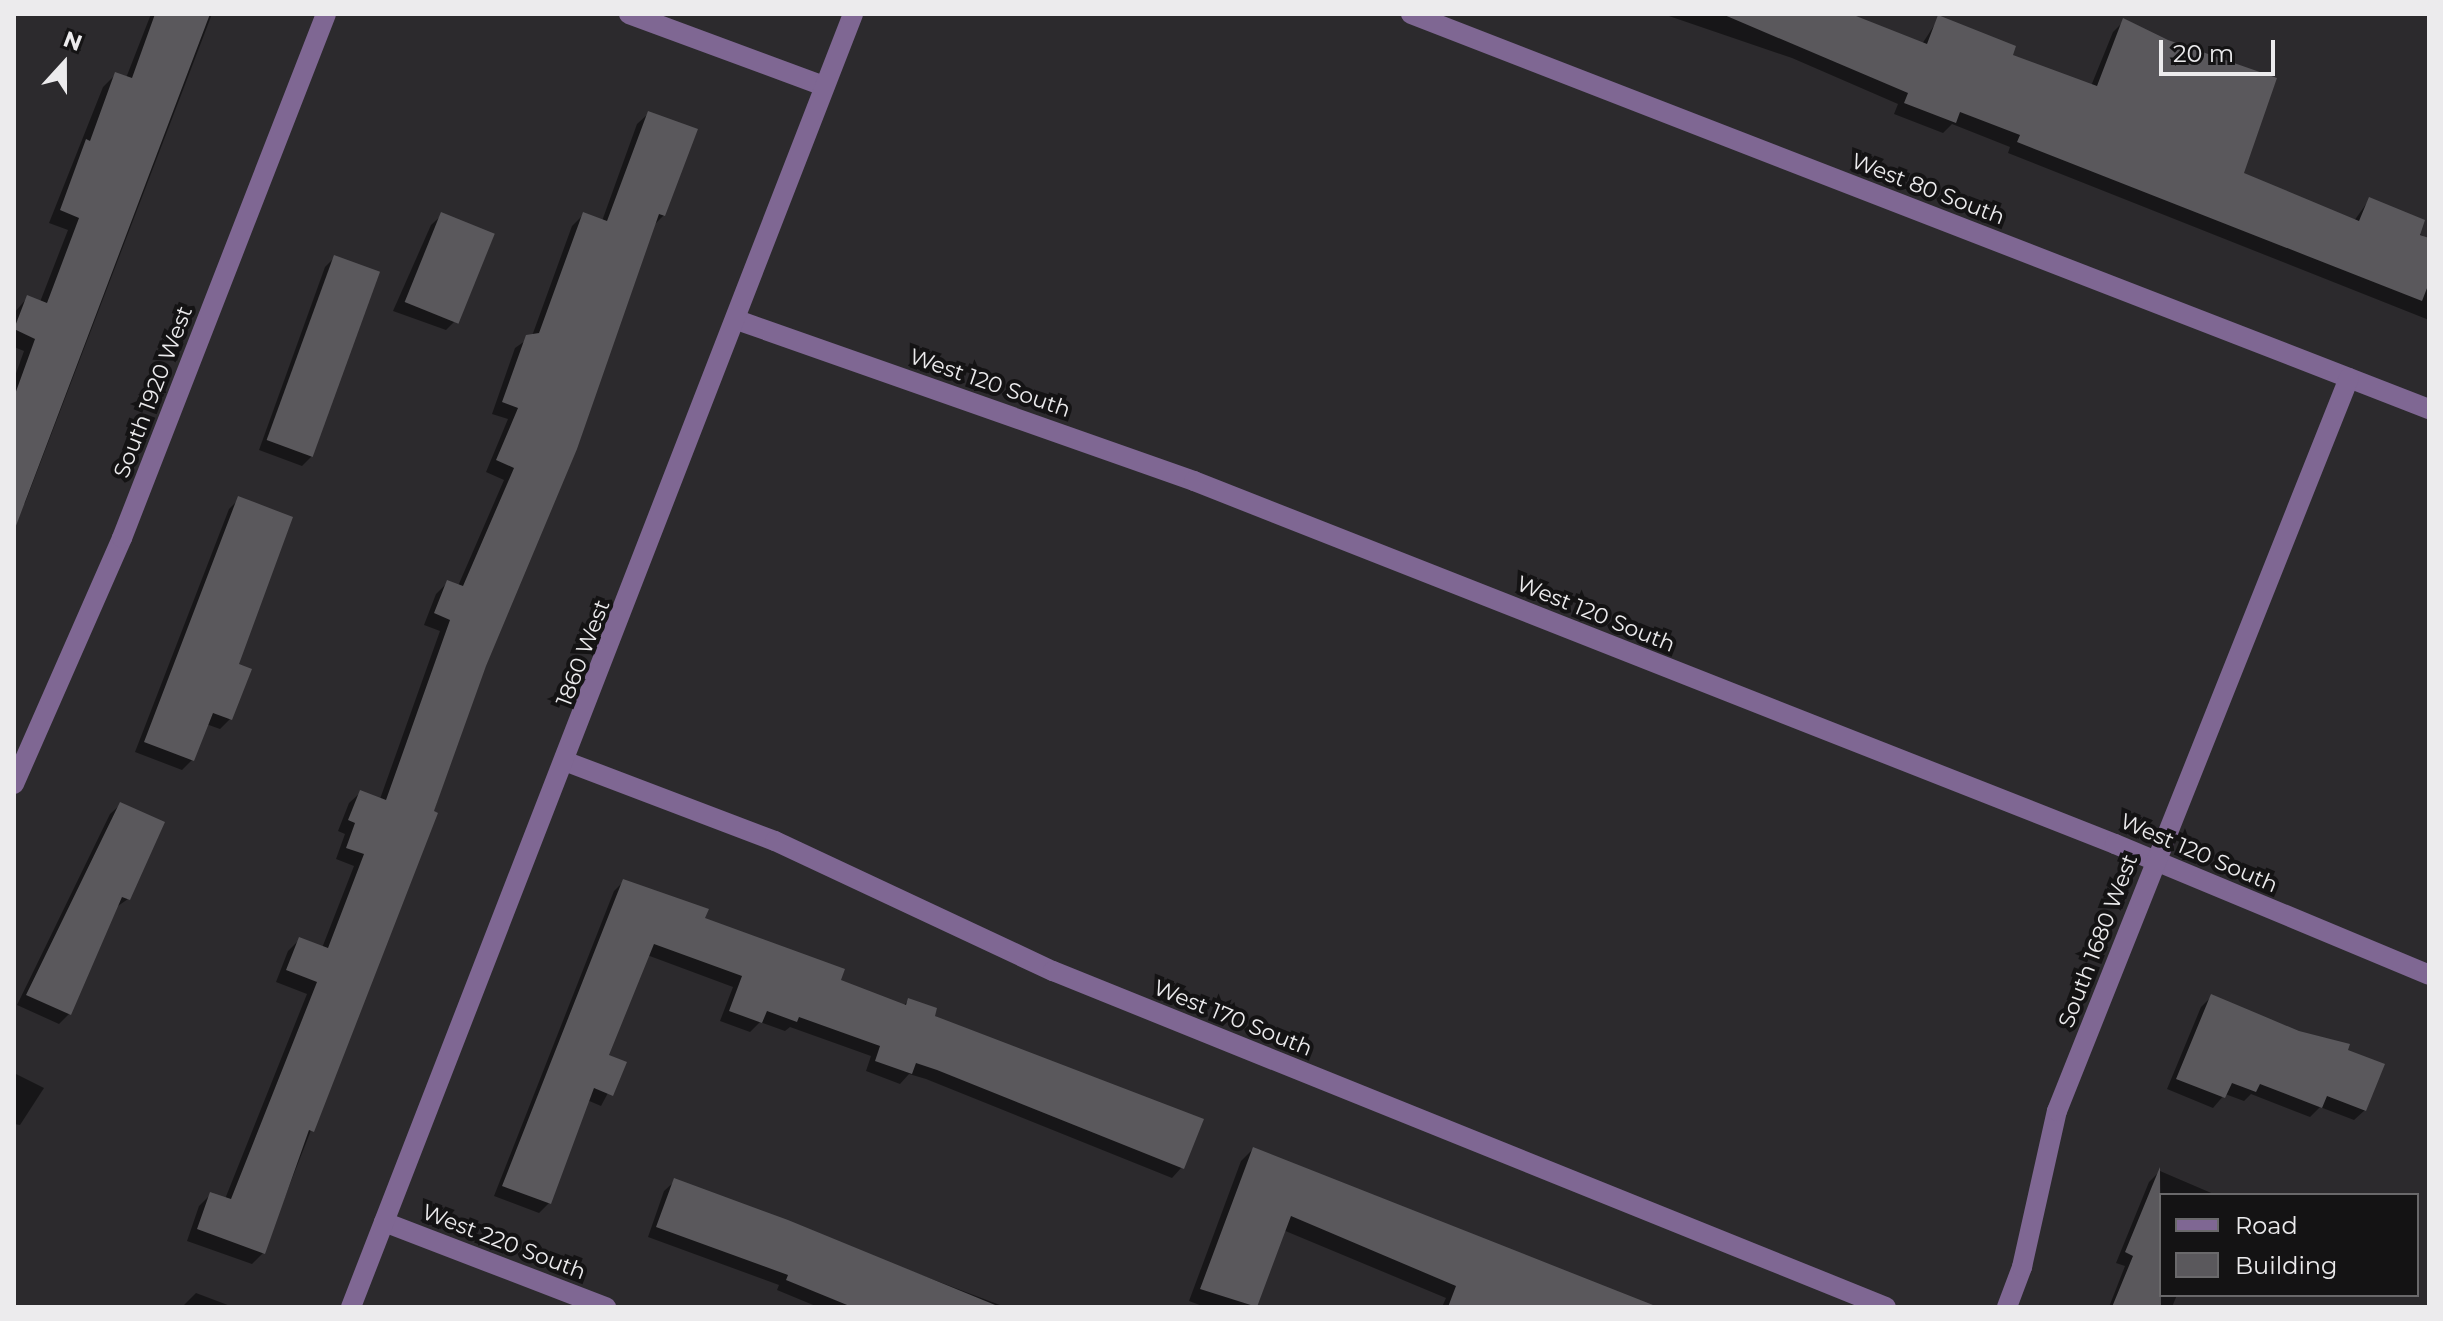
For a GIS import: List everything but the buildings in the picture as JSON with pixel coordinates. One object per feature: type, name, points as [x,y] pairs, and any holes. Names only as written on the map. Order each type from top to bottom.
[{"type":"street","name":"South 1920 West","points":[[14,784],[122,538],[326,14]]},
{"type":"street","points":[[629,14],[824,86]]},
{"type":"street","name":"1860 West","points":[[351,1307],[567,762],[853,14]]},
{"type":"street","name":"West 80 South","points":[[1411,14],[2429,409]]},
{"type":"street","name":"West 120 South","points":[[737,320],[1194,481],[2155,861],[2429,975]]},
{"type":"street","name":"South 1680 West","points":[[2007,1307],[2022,1267],[2057,1111],[2349,378]]},
{"type":"street","name":"West 170 South","points":[[567,762],[775,841],[1053,971],[1886,1307]]},
{"type":"street","name":"West 220 South","points":[[384,1222],[606,1307]]}]
